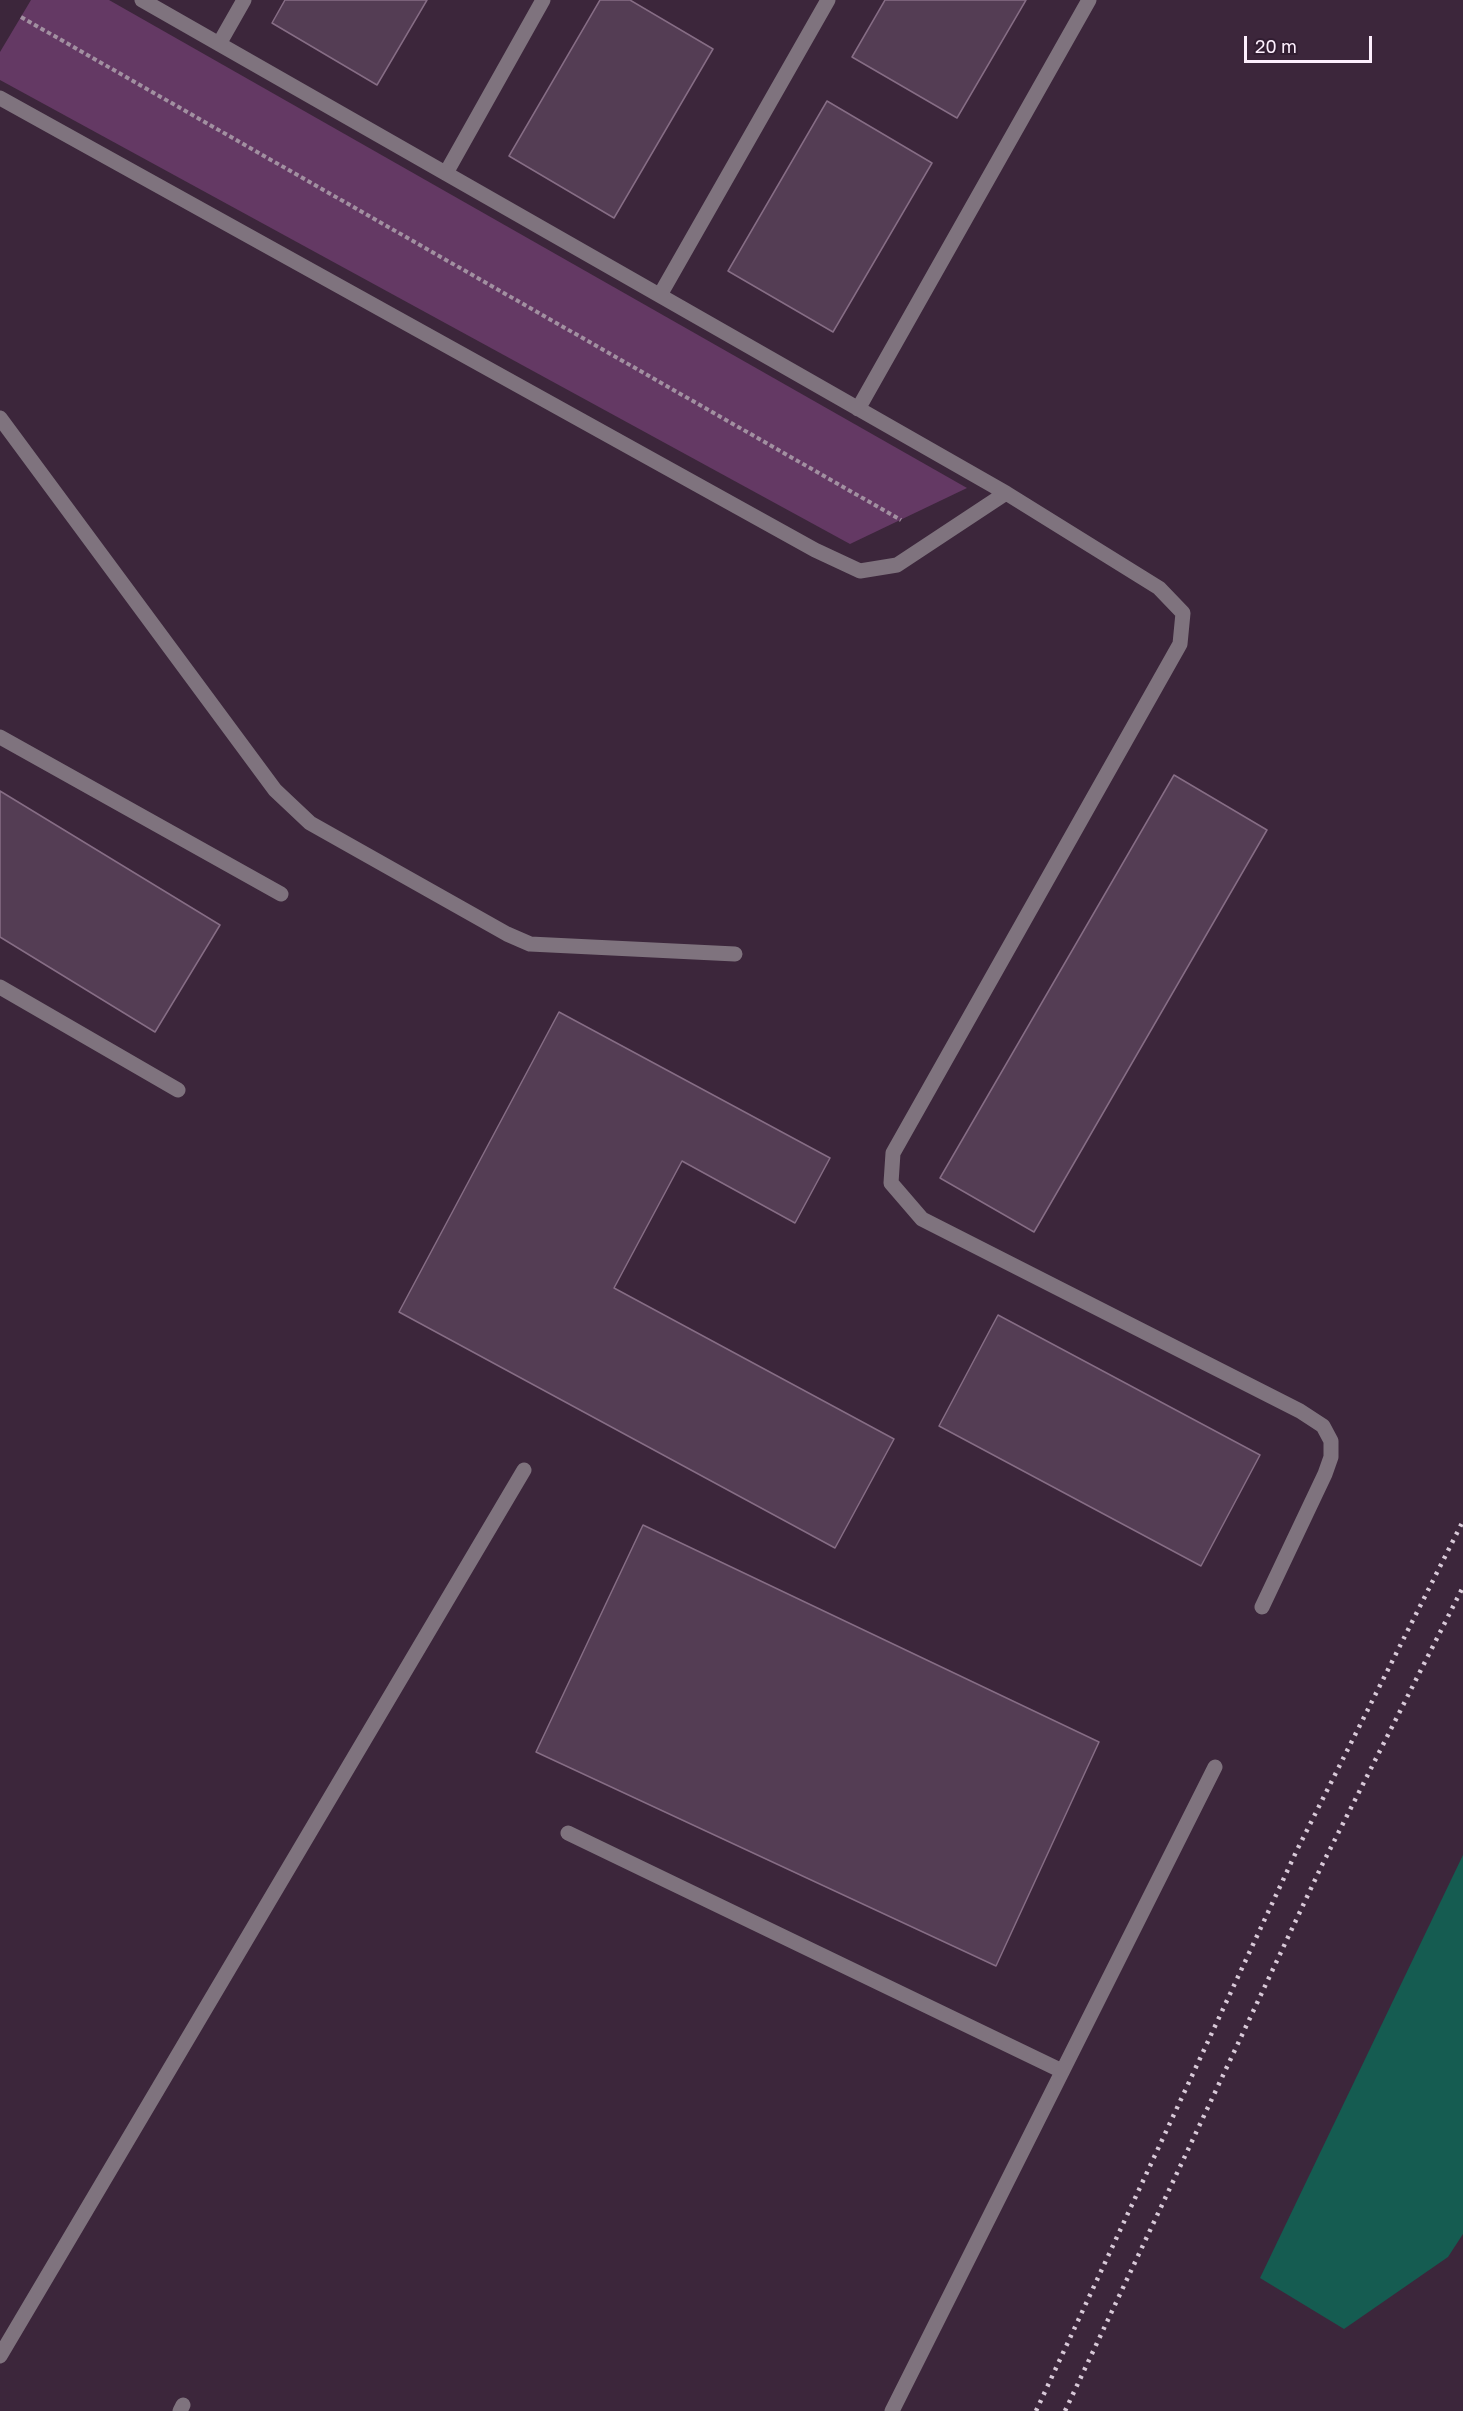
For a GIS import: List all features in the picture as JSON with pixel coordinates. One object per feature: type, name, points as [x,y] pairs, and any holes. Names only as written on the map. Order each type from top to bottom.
[{"type":"street","points":[[142,0],[1006,493],[1159,588],[1183,613],[1180,644],[893,1153],[891,1183],[922,1219],[1300,1411],[1323,1426],[1331,1441],[1331,1457],[1262,1607]]},
{"type":"street","points":[[219,44],[244,0]]},
{"type":"street","points":[[446,173],[543,0]]},
{"type":"street","points":[[660,295],[828,0]]},
{"type":"street","points":[[858,409],[1089,0]]},
{"type":"street","points":[[0,98],[815,550],[860,571],[897,565],[1006,493]]},
{"type":"street","points":[[0,418],[275,790],[310,823],[530,944],[735,954]]},
{"type":"street","points":[[0,737],[281,894]]},
{"type":"street","points":[[0,987],[178,1090]]},
{"type":"street","points":[[0,2356],[524,1470]]},
{"type":"street","points":[[892,2411],[1215,1767]]},
{"type":"street","points":[[568,1833],[1062,2071]]},
{"type":"path","points":[[21,17],[901,520]]},
{"type":"shaded area","points":[[31,0],[109,0],[967,488],[850,544],[0,80],[0,52]]},
{"type":"shaded area","points":[[1463,1855],[1463,2234],[1448,2257],[1344,2329],[1260,2278]]},
{"type":"building","points":[[285,0],[427,0],[377,85],[272,23]]},
{"type":"building","points":[[600,0],[630,0],[713,49],[614,218],[509,156]]},
{"type":"building","points":[[885,0],[1026,0],[957,118],[852,57]]},
{"type":"building","points":[[827,101],[932,163],[833,332],[728,271]]},
{"type":"building","points":[[1174,775],[1267,830],[1034,1232],[940,1178]]},
{"type":"building","points":[[0,791],[220,925],[155,1032],[0,937]]},
{"type":"building","points":[[559,1012],[830,1158],[795,1223],[682,1161],[614,1288],[894,1439],[835,1548],[399,1312]]},
{"type":"building","points":[[998,1315],[1260,1455],[1201,1566],[939,1426]]},
{"type":"building","points":[[643,1525],[1099,1742],[996,1966],[536,1752]]},
{"type":"railway","points":[[1036,2411],[1297,1850],[1463,1521]]},
{"type":"railway","points":[[1065,2411],[1322,1865],[1463,1587]]}]
